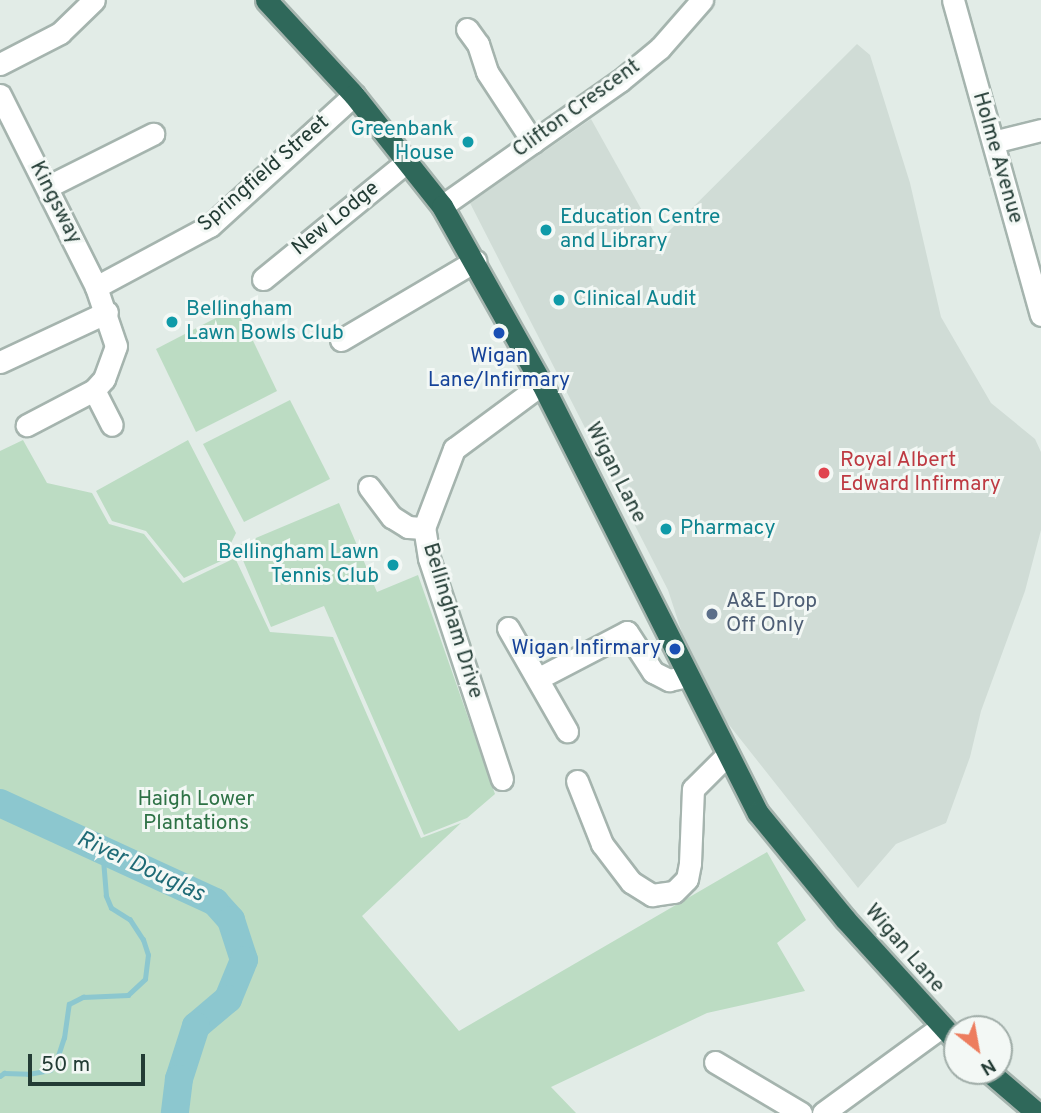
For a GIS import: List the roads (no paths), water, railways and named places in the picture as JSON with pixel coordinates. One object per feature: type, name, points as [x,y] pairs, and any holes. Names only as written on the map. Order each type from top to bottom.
[{"type":"highway","name":"Wigan Lane","points":[[266,0],[354,95],[409,160],[442,206],[542,384],[758,813],[819,888],[941,1027]]},
{"type":"highway","points":[[1004,1085],[1037,1113]]},
{"type":"street","points":[[0,64],[60,33],[94,0]]},
{"type":"street","name":"Clifton Crescent","points":[[442,206],[620,81],[660,48],[702,0]]},
{"type":"street","name":"Holme Avenue","points":[[953,0],[1041,316]]},
{"type":"street","points":[[467,29],[478,44],[487,72],[533,142]]},
{"type":"street","name":"Kingsway","points":[[0,95],[107,312],[116,346],[104,379],[94,390]]},
{"type":"street","name":"Springfield Street","points":[[96,287],[211,226],[354,95]]},
{"type":"street","points":[[993,142],[1041,130]]},
{"type":"street","points":[[47,187],[152,134]]},
{"type":"street","name":"New Lodge","points":[[263,279],[409,160]]},
{"type":"street","points":[[341,340],[475,261]]},
{"type":"street","points":[[0,362],[107,312]]},
{"type":"street","name":"Bellingham Drive","points":[[502,779],[429,558],[424,528],[454,449],[542,384]]},
{"type":"street","points":[[27,425],[94,390],[112,425]]},
{"type":"street","points":[[369,487],[392,517],[408,527],[424,528]]},
{"type":"street","points":[[508,628],[567,731]]},
{"type":"street","points":[[539,678],[627,632],[653,672],[669,680],[688,676]]},
{"type":"street","points":[[577,780],[602,844],[631,883],[652,895],[674,892],[687,878],[690,863],[693,789],[727,755]]},
{"type":"street","points":[[822,1113],[941,1027]]},
{"type":"street","points":[[715,1062],[801,1113]]},
{"type":"waterway","name":"River Douglas","points":[[0,803],[215,902],[231,920],[244,960],[228,999],[196,1026],[179,1079],[175,1113]]},
{"type":"waterway","points":[[0,1076],[4,1073],[28,1074],[50,1070],[55,1065],[64,1038],[69,1004],[83,997],[128,995],[145,979],[148,955],[143,940],[130,920],[111,908],[106,896],[102,847]]},
{"type":"place","name":"Greenbank House","points":[[468,142]]},
{"type":"place","name":"Education Centre and Library","points":[[546,230]]},
{"type":"place","name":"Clinical Audit","points":[[559,300]]},
{"type":"place","name":"Bellingham Lawn Bowls Club","points":[[172,322]]},
{"type":"place","name":"Wigan Lane/Infirmary","points":[[499,333]]},
{"type":"place","name":"Royal Albert Edward Infirmary","points":[[824,473]]},
{"type":"place","name":"Pharmacy","points":[[666,529]]},
{"type":"place","name":"Bellingham Lawn Tennis Club","points":[[393,565]]},
{"type":"place","name":"A&E Drop Off Only","points":[[712,614]]},
{"type":"place","name":"Wigan Infirmary","points":[[675,649]]},
{"type":"park label","name":"Haigh Lower Plantations","points":[[196,812]]}]
